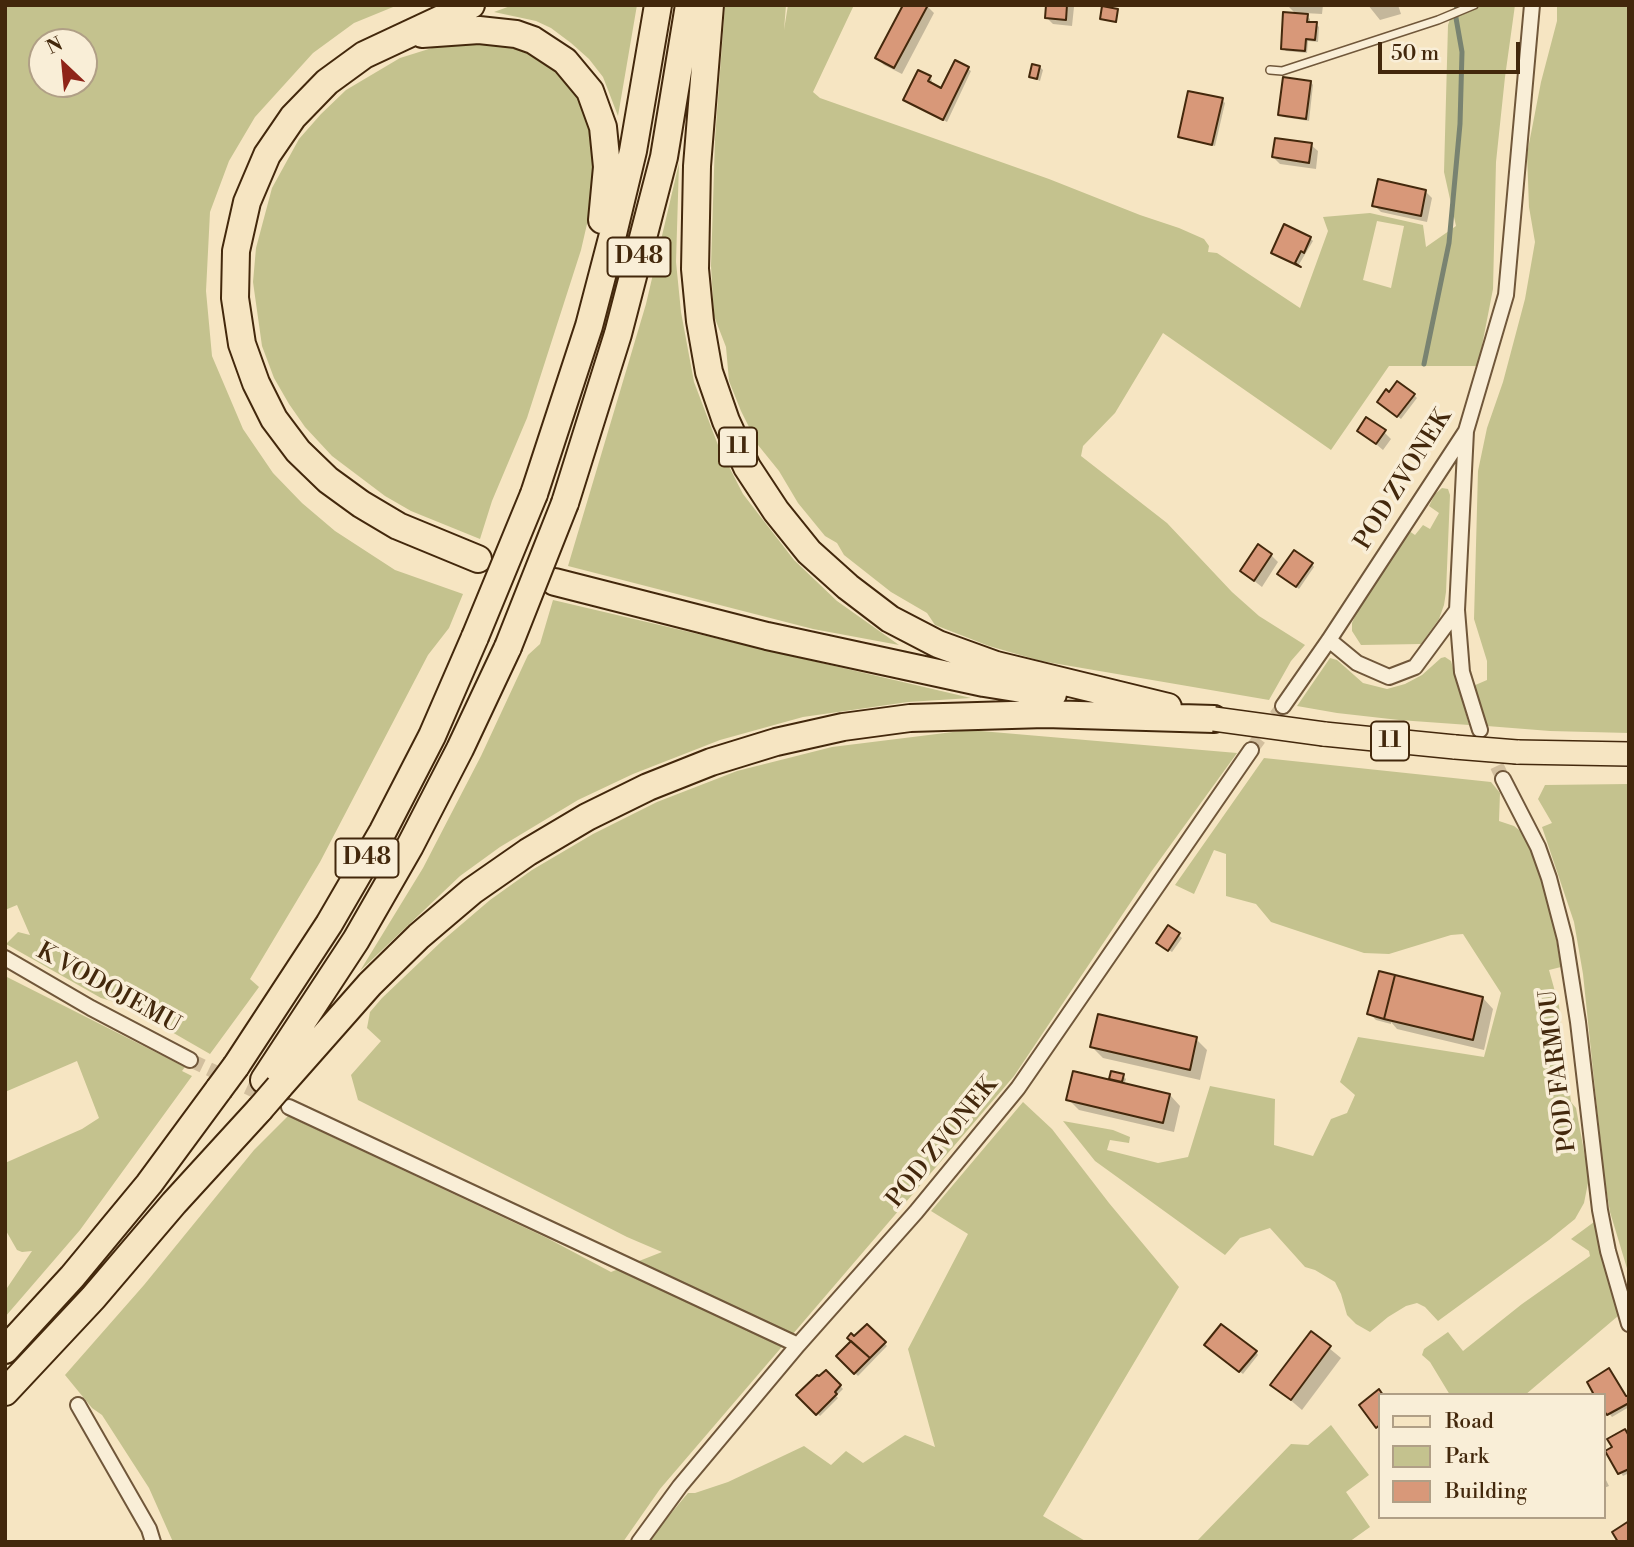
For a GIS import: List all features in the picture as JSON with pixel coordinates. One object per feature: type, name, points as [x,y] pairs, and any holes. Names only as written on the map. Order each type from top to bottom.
[{"type":"highway","points":[[471,5],[364,55],[327,82],[293,117],[267,155],[247,202],[236,251],[234,298],[242,344],[256,383],[274,419],[298,451],[328,480],[361,504],[398,526],[478,559]]},
{"type":"highway","name":"D48","points":[[5,1350],[72,1278],[149,1184],[236,1066],[330,924],[383,831],[432,736],[534,494],[589,326],[633,151],[658,5]]},
{"type":"highway","name":"D48","points":[[5,1392],[93,1298],[254,1106],[277,1091],[460,749],[508,647],[565,503],[618,334],[664,157],[689,5]]},
{"type":"highway","name":"11","points":[[710,5],[695,218],[699,321],[709,372],[726,421],[747,467],[776,510],[809,552],[848,587],[890,619],[937,644],[996,665],[1214,719]]},
{"type":"highway","points":[[406,35],[479,30],[516,34],[533,40],[565,61],[590,91],[603,127],[607,167],[589,326]]},
{"type":"highway","name":"11","points":[[555,582],[767,636],[984,683],[1214,719]]},
{"type":"highway","points":[[277,1091],[370,984],[419,936],[472,891],[528,852],[587,817],[648,787],[711,762],[776,742],[843,727],[910,718],[1045,714],[1214,719]]},
{"type":"main road","name":"11","points":[[1214,719],[1324,734],[1455,747],[1517,752],[1629,754]]},
{"type":"street","name":"POD ZVONEK","points":[[1283,706],[1466,431],[1506,295],[1531,5]]},
{"type":"street","points":[[1466,431],[1457,610],[1462,672],[1480,730]]},
{"type":"street","points":[[1329,640],[1357,663],[1389,677],[1415,667],[1457,610]]},
{"type":"street","name":"POD ZVONEK","points":[[639,1542],[680,1486],[798,1345],[916,1212],[1018,1088],[1251,750]]},
{"type":"street","name":"POD FARMOU","points":[[1503,779],[1538,847],[1565,939],[1578,1022],[1600,1210],[1608,1251],[1629,1324]]},
{"type":"street","name":"K VODOJEMU","points":[[5,958],[91,1008],[190,1060]]},
{"type":"street","points":[[277,1091],[798,1345]]},
{"type":"street","points":[[78,1405],[149,1528],[153,1542]]},
{"type":"lane","points":[[1270,70],[1282,71],[1472,7]]},
{"type":"green space","points":[[5,5],[398,5],[354,23],[313,53],[255,117],[229,161],[210,212],[206,291],[212,356],[243,429],[273,473],[335,531],[395,570],[463,594],[449,628],[428,655],[320,862],[250,979],[259,987],[210,1054],[125,1005],[101,998],[6,944],[18,932],[30,935],[17,905],[5,910]]},
{"type":"green space","points":[[513,5],[637,5],[618,116],[603,77],[589,59],[571,43],[536,21],[494,12]]},
{"type":"green space","points":[[725,5],[786,5],[784,30],[788,5],[854,5],[813,92],[820,98],[1179,228],[1204,239],[1209,246],[1208,252],[1217,253],[1300,308],[1328,231],[1323,217],[1370,213],[1423,225],[1426,247],[1456,226],[1444,172],[1448,25],[1455,5],[1515,5],[1496,162],[1493,289],[1478,366],[1389,366],[1331,450],[1163,333],[1115,413],[1083,446],[1081,456],[1167,523],[1232,592],[1259,616],[1305,645],[1291,661],[1269,700],[1041,661],[989,646],[935,625],[927,613],[891,592],[844,555],[837,543],[825,536],[798,503],[779,471],[758,445],[729,381],[726,347],[714,316],[711,266],[715,139]],"holes":[[[1377,221],[1404,226],[1391,288],[1363,280]]]},
{"type":"green space","points":[[1557,5],[1629,5],[1629,733],[1487,726],[1473,686],[1487,680],[1487,661],[1474,619],[1478,471],[1487,428],[1503,382],[1525,299],[1535,242],[1529,207],[1527,154],[1541,82],[1557,21]]},
{"type":"green space","points":[[490,41],[516,45],[537,54],[574,86],[595,130],[593,198],[581,250],[527,418],[492,501],[480,539],[411,511],[385,496],[332,456],[305,427],[274,378],[262,346],[253,282],[256,248],[272,188],[299,139],[321,114],[346,90],[400,58],[432,48]]},
{"type":"green space","points":[[679,163],[676,262],[681,312],[694,382],[718,445],[743,494],[794,560],[837,601],[899,645],[813,629],[568,566],[646,304]]},
{"type":"green space","points":[[1442,488],[1448,489],[1450,495],[1446,592],[1439,619],[1421,644],[1361,645],[1352,631],[1357,612],[1409,531],[1415,535],[1423,525],[1430,529],[1439,513],[1429,506],[1435,494]]},
{"type":"green space","points":[[553,600],[971,698],[908,702],[803,717],[720,740],[633,774],[578,800],[500,847],[460,876],[360,971],[423,868],[481,756],[528,655],[540,644]]},
{"type":"green space","points":[[1445,657],[1451,661],[1469,725],[1399,720],[1297,706],[1330,658],[1337,660],[1363,683],[1387,689],[1422,675]]},
{"type":"green space","points":[[969,730],[1237,753],[1151,872],[1014,1076],[660,1489],[623,1542],[173,1542],[149,1488],[102,1415],[92,1408],[65,1375],[144,1285],[254,1150],[288,1116],[547,1238],[611,1272],[662,1252],[627,1237],[358,1100],[351,1075],[381,1041],[367,1028],[370,1012],[382,998],[490,900],[532,870],[593,834],[657,802],[737,771],[832,747]]},
{"type":"green space","points":[[1264,758],[1491,782],[1500,793],[1499,821],[1514,826],[1524,834],[1540,873],[1551,910],[1561,967],[1549,970],[1559,1006],[1571,1102],[1576,1108],[1589,1178],[1584,1203],[1575,1219],[1438,1321],[1425,1307],[1417,1303],[1388,1317],[1370,1332],[1347,1315],[1335,1282],[1305,1267],[1270,1228],[1240,1238],[1225,1255],[1095,1161],[1063,1121],[1113,1130],[1130,1137],[1129,1143],[1110,1140],[1107,1150],[1158,1163],[1188,1157],[1210,1086],[1275,1099],[1274,1145],[1313,1156],[1331,1119],[1347,1113],[1355,1095],[1340,1082],[1358,1037],[1484,1057],[1501,993],[1463,934],[1451,935],[1389,954],[1364,953],[1271,922],[1256,904],[1226,896],[1226,854],[1214,850],[1194,894],[1175,885]]},
{"type":"green space","points":[[1629,784],[1629,1275],[1610,1212],[1604,1176],[1583,974],[1574,922],[1542,827],[1552,823],[1538,799],[1545,785]]},
{"type":"green space","points":[[5,976],[185,1067],[182,1071],[192,1076],[80,1230],[5,1317],[5,1291],[32,1251],[17,1250],[5,1229],[5,1163],[82,1129],[99,1118],[77,1061],[5,1092]]},
{"type":"green space","points":[[1023,1102],[1052,1129],[1179,1287],[1043,1516],[1087,1542],[647,1542],[688,1493],[728,1482],[804,1446],[831,1465],[846,1451],[863,1463],[905,1435],[935,1447],[908,1349],[968,1234],[931,1211]]},
{"type":"green space","points":[[1594,1222],[1618,1316],[1527,1393],[1449,1393],[1430,1362],[1422,1355],[1424,1349],[1448,1332],[1463,1351],[1522,1304],[1590,1256],[1589,1251],[1571,1239]]},
{"type":"green space","points":[[1331,1425],[1369,1475],[1346,1492],[1370,1527],[1349,1542],[1196,1542],[1291,1444],[1308,1445]]},
{"type":"building","points":[[903,5],[928,5],[894,68],[875,58]]},
{"type":"building","points":[[1046,5],[1067,5],[1066,20],[1045,18]]},
{"type":"building","points":[[1102,6],[1118,9],[1116,22],[1100,19]]},
{"type":"building","points":[[1283,12],[1308,14],[1307,22],[1317,22],[1315,40],[1306,39],[1305,51],[1281,49]]},
{"type":"building","points":[[955,60],[969,67],[943,120],[903,100],[918,70],[931,76],[928,81],[941,88]]},
{"type":"building","points":[[1032,64],[1040,66],[1037,79],[1029,77]]},
{"type":"building","points":[[1283,77],[1311,81],[1306,119],[1278,115]]},
{"type":"building","points":[[1188,91],[1223,98],[1212,145],[1178,137]]},
{"type":"building","points":[[1275,138],[1312,143],[1309,163],[1272,157]]},
{"type":"building","points":[[1378,179],[1426,190],[1421,216],[1372,206]]},
{"type":"building","points":[[1284,224],[1311,237],[1304,253],[1301,251],[1295,263],[1301,267],[1271,253]]},
{"type":"building","points":[[1397,381],[1415,394],[1397,417],[1377,402],[1386,389],[1389,392]]},
{"type":"building","points":[[1366,417],[1386,430],[1376,444],[1357,431]]},
{"type":"building","points":[[1258,544],[1272,554],[1254,581],[1240,571]]},
{"type":"building","points":[[1294,550],[1313,563],[1296,587],[1277,574]]},
{"type":"building","points":[[1168,925],[1180,933],[1168,951],[1156,943]]},
{"type":"building","points":[[1379,971],[1395,975],[1384,1019],[1367,1014]]},
{"type":"building","points":[[1395,975],[1483,997],[1473,1040],[1384,1019]]},
{"type":"building","points":[[1098,1014],[1197,1037],[1190,1070],[1090,1047]]},
{"type":"building","points":[[1073,1071],[1170,1094],[1163,1123],[1066,1100]]},
{"type":"building","points":[[1111,1071],[1124,1074],[1122,1082],[1109,1079]]},
{"type":"building","points":[[867,1324],[886,1342],[870,1358],[847,1338],[851,1333],[854,1336]]},
{"type":"building","points":[[1221,1324],[1257,1351],[1239,1372],[1204,1345]]},
{"type":"building","points":[[1311,1331],[1331,1346],[1291,1400],[1270,1385]]},
{"type":"building","points":[[851,1341],[870,1358],[854,1374],[836,1356]]},
{"type":"building","points":[[1609,1368],[1626,1396],[1629,1396],[1629,1403],[1607,1415],[1606,1393],[1593,1393],[1587,1382]]},
{"type":"building","points":[[826,1370],[841,1385],[835,1392],[837,1394],[816,1415],[796,1395]]},
{"type":"building","points":[[1379,1389],[1382,1393],[1378,1393],[1378,1426],[1376,1428],[1359,1405]]},
{"type":"building","points":[[1625,1429],[1629,1436],[1629,1469],[1618,1474],[1606,1453],[1612,1447],[1607,1439]]},
{"type":"building","points":[[1629,1521],[1629,1542],[1618,1542],[1612,1532]]},
{"type":"waterway","points":[[1424,364],[1449,243],[1460,124],[1462,52],[1456,18],[1457,5]]},
{"type":"tunnel","points":[[1251,750],[1283,706]]},
{"type":"tunnel","points":[[1488,747],[1503,779]]},
{"type":"tunnel","points":[[190,1060],[272,1099]]}]
